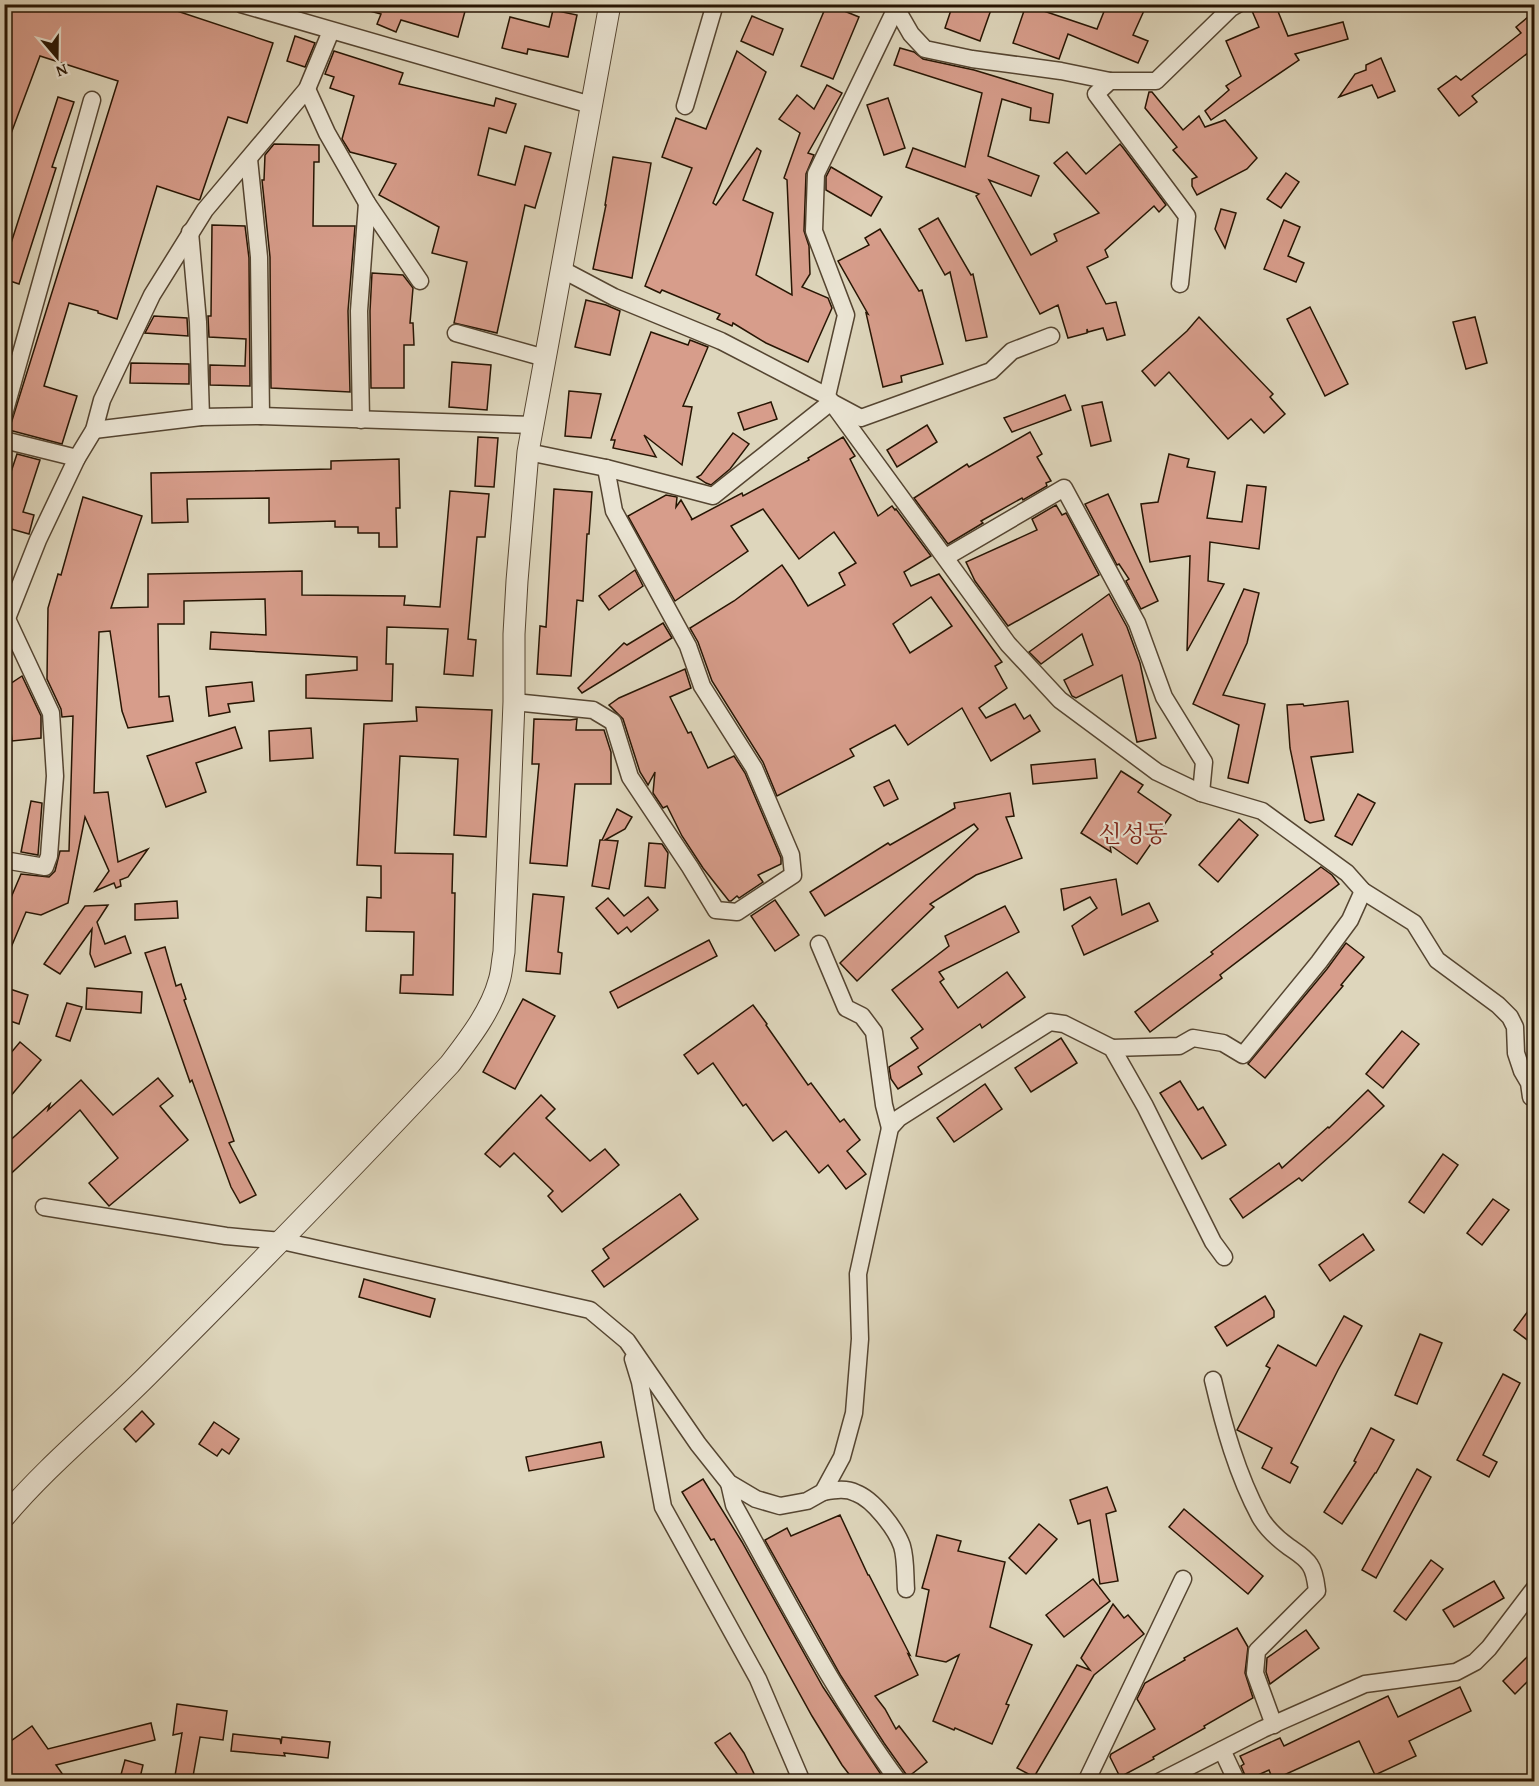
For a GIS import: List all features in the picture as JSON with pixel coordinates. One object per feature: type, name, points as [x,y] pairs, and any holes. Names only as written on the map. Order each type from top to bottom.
[{"type":"street","points":[[241,4],[591,105]]},
{"type":"street","points":[[4,1517],[282,1241],[450,1064],[488,1009],[499,982],[504,952],[514,702],[514,634],[528,452],[610,4]]},
{"type":"street","points":[[686,106],[715,4]]},
{"type":"street","points":[[897,6],[911,34],[925,49],[972,59],[1061,71],[1110,81],[1156,81],[1231,8],[1238,4]]},
{"type":"street","points":[[528,452],[606,468],[713,496],[829,399],[846,315],[814,231],[816,174],[897,6]]},
{"type":"street","points":[[4,860],[45,867],[49,856],[55,776],[51,713],[5,621],[38,540],[76,458],[94,430],[102,400],[152,295],[205,210],[307,89],[331,31]]},
{"type":"street","points":[[1110,81],[1096,94],[1187,216],[1180,284]]},
{"type":"street","points":[[307,89],[327,133],[368,202],[420,281]]},
{"type":"street","points":[[4,414],[92,100]]},
{"type":"street","points":[[249,159],[260,257],[261,416]]},
{"type":"street","points":[[361,420],[359,311],[368,202]]},
{"type":"street","points":[[190,232],[198,322],[201,417]]},
{"type":"street","points":[[561,269],[614,297],[721,341],[861,418],[991,371],[1011,351],[1051,336]]},
{"type":"street","points":[[456,333],[545,358]]},
{"type":"street","points":[[829,399],[1008,644],[1060,700],[1157,772],[1201,793],[1262,811],[1347,873],[1363,891],[1414,923],[1437,960],[1498,1005],[1510,1017],[1515,1027],[1516,1053],[1529,1083],[1531,1097],[1534,1096]]},
{"type":"street","points":[[94,430],[201,417],[261,416],[534,425]]},
{"type":"street","points":[[4,440],[76,458]]},
{"type":"street","points":[[514,702],[593,710],[613,722],[630,777],[716,910],[737,912],[793,875],[790,855],[754,768],[702,686],[688,646],[614,512],[606,468]]},
{"type":"street","points":[[946,557],[1064,488],[1137,623],[1164,697],[1204,762],[1201,793]]},
{"type":"street","points":[[890,1128],[899,1118],[1050,1022],[1064,1024],[1112,1048],[1179,1046],[1193,1038],[1223,1043],[1243,1055],[1350,920],[1363,891]]},
{"type":"street","points":[[819,944],[846,1008],[862,1016],[874,1032],[884,1105],[890,1128],[858,1274],[860,1339],[854,1413],[842,1457],[824,1492]]},
{"type":"street","points":[[1112,1048],[1145,1106],[1213,1242],[1224,1257]]},
{"type":"street","points":[[44,1207],[226,1236],[282,1241],[590,1310],[627,1341],[698,1444],[729,1483],[756,1499],[780,1506],[807,1501],[824,1492],[844,1489],[858,1493],[882,1514],[892,1527],[902,1547],[906,1589]]},
{"type":"street","points":[[627,1341],[640,1382],[663,1507],[758,1679],[802,1782]]},
{"type":"street","points":[[1213,1380],[1229,1441],[1246,1487],[1261,1518],[1268,1529],[1279,1539],[1301,1554],[1310,1565],[1316,1579],[1317,1592],[1257,1652],[1255,1673],[1274,1725]]},
{"type":"street","points":[[729,1483],[734,1505],[818,1655],[846,1704],[899,1782]]},
{"type":"street","points":[[1086,1782],[1183,1579]]},
{"type":"street","points":[[1166,1780],[1222,1750],[1365,1684],[1456,1672],[1475,1662],[1489,1648],[1534,1589]]},
{"type":"street","points":[[1222,1750],[1237,1782]]},
{"type":"building","points":[[4,4],[156,4],[273,43],[247,123],[228,117],[200,199],[157,186],[117,319],[69,303],[44,386],[77,396],[62,444],[9,430],[118,81],[40,56],[6,147],[4,146]]},
{"type":"building","points":[[363,4],[467,4],[458,37],[401,20],[396,32],[377,24],[381,14],[362,9]]},
{"type":"building","points":[[827,4],[859,17],[833,79],[801,66]]},
{"type":"building","points":[[953,4],[993,4],[980,41],[945,28]]},
{"type":"building","points":[[1107,4],[1147,4],[1133,35],[1148,41],[1138,63],[1068,34],[1059,59],[1013,43],[1026,5],[1097,29]]},
{"type":"building","points":[[1249,4],[1275,4],[1288,36],[1343,22],[1348,39],[1295,54],[1299,60],[1211,120],[1205,111],[1229,90],[1226,86],[1241,76],[1226,41],[1259,27]]},
{"type":"building","points":[[553,10],[577,15],[568,57],[528,49],[527,54],[502,48],[510,17],[549,27]]},
{"type":"building","points":[[1534,12],[1534,51],[1533,49],[1472,96],[1477,102],[1459,116],[1438,89],[1456,76],[1461,80],[1521,33],[1516,27]]},
{"type":"building","points":[[752,16],[783,29],[773,55],[741,41]]},
{"type":"building","points":[[295,36],[315,43],[305,67],[287,61]]},
{"type":"building","points":[[900,48],[914,52],[923,59],[974,70],[1053,94],[1049,123],[1030,120],[1031,108],[1002,99],[988,156],[1039,176],[1031,196],[989,180],[1031,255],[1057,241],[1054,234],[1099,213],[1054,163],[1067,152],[1086,174],[1120,144],[1124,149],[1166,205],[1159,212],[1154,206],[1105,250],[1108,257],[1087,267],[1106,304],[1116,302],[1125,335],[1107,340],[1103,328],[1088,332],[1087,329],[1087,333],[1068,338],[1058,305],[1040,314],[976,196],[979,194],[906,167],[913,148],[965,167],[982,93],[894,65]]},
{"type":"building","points":[[334,51],[403,73],[399,84],[494,106],[496,98],[516,104],[506,133],[489,128],[478,175],[515,185],[525,146],[551,153],[535,208],[525,205],[497,333],[454,323],[467,262],[432,253],[439,227],[379,195],[396,164],[350,152],[342,139],[354,96],[330,88],[334,77],[325,74]]},
{"type":"building","points":[[737,51],[766,72],[713,203],[716,205],[757,148],[761,151],[743,200],[773,213],[756,275],[792,295],[787,180],[784,178],[800,133],[779,119],[797,95],[814,109],[827,85],[842,93],[808,153],[814,155],[806,174],[804,231],[809,246],[810,274],[802,287],[828,298],[832,308],[808,362],[766,343],[733,323],[732,326],[717,319],[720,314],[662,290],[660,293],[645,286],[692,168],[662,157],[676,118],[706,129]]},
{"type":"building","points":[[1381,58],[1395,91],[1378,98],[1372,85],[1339,97],[1355,74],[1366,70],[1366,65]]},
{"type":"building","points":[[1149,92],[1152,92],[1183,130],[1199,116],[1205,127],[1225,120],[1257,158],[1247,169],[1197,195],[1192,186],[1192,179],[1197,177],[1173,150],[1177,147],[1145,108]]},
{"type":"building","points":[[58,97],[74,102],[52,167],[56,168],[19,284],[4,279],[4,265]]},
{"type":"building","points":[[888,98],[905,148],[884,155],[867,105]]},
{"type":"building","points":[[274,144],[319,145],[319,162],[314,162],[313,226],[355,226],[348,311],[350,392],[271,388],[270,257],[262,180],[264,180],[265,155]]},
{"type":"building","points":[[613,157],[651,163],[632,278],[593,269]]},
{"type":"building","points":[[831,167],[882,197],[871,216],[826,190],[826,177]]},
{"type":"building","points":[[1286,173],[1299,182],[1281,208],[1267,199]]},
{"type":"building","points":[[1221,209],[1236,213],[1225,248],[1215,229]]},
{"type":"building","points":[[938,218],[971,275],[973,274],[987,337],[966,341],[950,272],[945,275],[919,229]]},
{"type":"building","points":[[1284,220],[1300,227],[1288,256],[1304,263],[1296,282],[1264,269]]},
{"type":"building","points":[[212,225],[245,226],[249,258],[250,386],[210,385],[210,365],[245,366],[246,339],[209,337]]},
{"type":"building","points":[[880,229],[919,291],[922,290],[943,364],[901,376],[902,382],[883,387],[866,313],[868,314],[838,261],[869,245],[865,238]]},
{"type":"building","points":[[372,273],[403,275],[413,288],[410,323],[413,323],[414,345],[404,345],[404,388],[371,388]]},
{"type":"building","points":[[586,300],[620,311],[610,355],[575,347]]},
{"type":"building","points":[[1310,307],[1348,384],[1325,396],[1287,319]]},
{"type":"building","points":[[154,316],[187,318],[188,336],[145,333]]},
{"type":"building","points":[[1199,317],[1273,394],[1270,397],[1285,414],[1264,433],[1251,419],[1228,439],[1169,372],[1155,386],[1142,371],[1187,331]]},
{"type":"building","points":[[1475,317],[1487,363],[1466,369],[1453,322]]},
{"type":"building","points":[[651,332],[688,345],[690,340],[708,347],[683,406],[692,407],[682,465],[644,435],[656,457],[613,448],[615,440],[611,440]]},
{"type":"building","points":[[452,362],[491,365],[487,410],[449,407]]},
{"type":"building","points":[[131,363],[189,364],[189,384],[130,383]]},
{"type":"building","points":[[569,391],[601,394],[591,438],[565,436]]},
{"type":"building","points":[[1065,395],[1071,410],[1012,432],[1004,418]]},
{"type":"building","points":[[771,402],[777,419],[744,430],[738,413]]},
{"type":"building","points":[[1102,402],[1111,441],[1091,446],[1082,406]]},
{"type":"building","points":[[927,425],[937,442],[897,467],[887,450]]},
{"type":"building","points":[[1030,432],[1042,454],[1037,457],[1051,481],[1046,483],[1047,486],[1023,500],[1022,498],[981,521],[983,523],[948,544],[914,498],[967,464],[969,467]]},
{"type":"building","points":[[733,433],[749,444],[730,469],[711,485],[697,477],[701,475]]},
{"type":"building","points":[[478,437],[498,438],[494,487],[475,486]]},
{"type":"building","points":[[843,437],[855,456],[850,459],[878,516],[892,506],[896,509],[931,556],[904,572],[911,586],[939,574],[1002,662],[995,666],[1007,688],[979,708],[986,718],[1015,704],[1024,719],[1030,715],[1040,731],[991,761],[962,708],[908,745],[895,725],[850,749],[854,756],[777,796],[763,762],[712,681],[698,642],[690,628],[734,601],[782,565],[808,606],[845,585],[839,573],[856,563],[834,532],[799,559],[763,509],[731,526],[748,551],[675,601],[628,516],[666,495],[677,497],[676,507],[681,500],[691,520],[742,493],[743,496],[809,460],[808,458]],"holes":[[[931,597],[952,626],[910,653],[893,624]]]},
{"type":"building","points":[[17,454],[40,460],[23,512],[34,515],[29,534],[4,527],[4,493]]},
{"type":"building","points":[[1169,454],[1189,459],[1187,467],[1215,472],[1207,518],[1242,522],[1247,485],[1266,487],[1259,549],[1210,542],[1208,581],[1224,584],[1187,651],[1190,556],[1150,562],[1141,504],[1158,502]]},
{"type":"building","points":[[399,459],[400,508],[396,508],[397,547],[379,547],[379,533],[358,533],[358,527],[335,527],[335,521],[269,523],[269,498],[187,499],[188,522],[152,523],[151,473],[331,469],[331,461]]},
{"type":"building","points":[[554,489],[592,492],[583,601],[577,600],[571,676],[537,674],[540,626],[546,627]]},
{"type":"building","points":[[450,491],[489,494],[485,537],[477,537],[468,639],[476,640],[473,676],[444,674],[448,629],[387,627],[386,664],[393,664],[392,701],[306,698],[306,675],[357,670],[357,657],[210,649],[211,632],[266,635],[265,599],[184,601],[184,624],[158,624],[159,697],[169,696],[173,721],[128,728],[122,711],[110,631],[99,632],[94,793],[108,792],[118,862],[148,849],[128,877],[120,880],[121,886],[116,888],[114,883],[95,891],[109,871],[85,817],[68,903],[41,915],[26,912],[4,964],[4,914],[21,874],[49,877],[55,871],[60,851],[69,851],[73,716],[62,717],[61,709],[47,679],[48,608],[58,574],[61,575],[83,497],[142,516],[111,608],[148,607],[148,574],[302,571],[302,595],[405,596],[404,605],[440,607]]},
{"type":"building","points":[[1108,494],[1158,601],[1141,609],[1126,581],[1129,579],[1119,564],[1117,565],[1085,504]]},
{"type":"building","points":[[1056,505],[1062,515],[1066,513],[1099,575],[1008,626],[975,581],[966,562],[1037,530],[1032,519]]},
{"type":"building","points":[[635,570],[643,586],[609,610],[599,596]]},
{"type":"building","points":[[1244,589],[1259,593],[1247,643],[1223,695],[1265,704],[1248,783],[1228,778],[1239,725],[1193,704]]},
{"type":"building","points":[[1109,594],[1127,627],[1140,663],[1156,738],[1137,742],[1122,675],[1076,698],[1072,696],[1064,680],[1093,665],[1082,634],[1041,664],[1029,652]]},
{"type":"building","points":[[663,623],[672,638],[582,693],[578,688],[624,643],[627,645]]},
{"type":"building","points":[[685,669],[691,688],[670,697],[688,733],[691,732],[708,768],[734,756],[745,773],[781,858],[781,864],[758,875],[763,882],[731,901],[703,868],[682,836],[667,806],[663,808],[653,793],[655,772],[648,785],[640,772],[623,719],[609,705],[619,698]]},
{"type":"building","points":[[22,676],[41,716],[41,738],[12,741],[9,709],[4,712],[4,688]]},
{"type":"building","points":[[252,682],[254,701],[228,704],[230,712],[209,716],[206,687]]},
{"type":"building","points":[[1348,701],[1353,752],[1311,757],[1324,820],[1310,823],[1305,820],[1290,748],[1287,705],[1303,704],[1304,706]]},
{"type":"building","points":[[416,707],[492,710],[486,837],[454,835],[458,759],[400,756],[395,853],[453,854],[452,893],[455,893],[453,995],[400,993],[401,975],[413,975],[414,932],[366,931],[367,897],[381,898],[381,866],[357,865],[364,724],[417,721]]},
{"type":"building","points":[[534,719],[577,719],[576,730],[604,730],[611,752],[611,784],[575,784],[567,866],[530,863],[539,764],[532,764]]},
{"type":"building","points":[[235,727],[242,748],[196,763],[206,792],[166,807],[147,756]]},
{"type":"building","points":[[311,728],[313,758],[270,761],[269,731]]},
{"type":"building","points":[[1095,759],[1097,778],[1033,784],[1031,765]]},
{"type":"building","points":[[1121,771],[1143,785],[1138,792],[1171,815],[1137,864],[1110,845],[1111,852],[1081,833]]},
{"type":"building","points":[[889,780],[898,799],[884,806],[874,787]]},
{"type":"building","points":[[1010,793],[1014,816],[1006,817],[1022,858],[976,875],[930,904],[934,907],[857,981],[840,963],[978,829],[974,824],[825,916],[810,892],[888,843],[890,845],[955,808],[954,803]]},
{"type":"building","points":[[1358,794],[1375,803],[1352,845],[1335,836]]},
{"type":"building","points":[[31,801],[42,803],[38,855],[21,852]]},
{"type":"building","points":[[617,809],[632,817],[625,829],[605,840],[618,841],[609,889],[592,886],[600,840]]},
{"type":"building","points":[[1239,819],[1258,835],[1218,882],[1199,865]]},
{"type":"building","points":[[649,843],[662,844],[668,853],[665,888],[645,886]]},
{"type":"building","points":[[1321,867],[1339,884],[1220,975],[1222,978],[1150,1032],[1135,1012],[1213,954],[1211,952]]},
{"type":"building","points":[[1116,879],[1122,915],[1149,903],[1158,921],[1084,955],[1072,926],[1097,908],[1090,897],[1064,910],[1061,889]]},
{"type":"building","points":[[533,894],[564,897],[558,952],[562,953],[560,974],[526,971]]},
{"type":"building","points":[[648,897],[658,910],[631,932],[627,927],[618,934],[596,908],[608,898],[624,916]]},
{"type":"building","points":[[775,900],[799,935],[775,951],[751,916]]},
{"type":"building","points":[[177,901],[178,918],[135,920],[135,904]]},
{"type":"building","points":[[108,905],[97,922],[105,944],[125,936],[131,953],[95,967],[90,954],[92,929],[60,974],[44,964],[85,906]]},
{"type":"building","points":[[1005,906],[1019,932],[939,972],[944,979],[940,982],[958,1008],[1007,972],[1025,997],[982,1028],[980,1024],[918,1067],[922,1074],[898,1089],[891,1079],[889,1067],[918,1048],[911,1038],[923,1029],[892,990],[949,946],[945,936]]},
{"type":"building","points":[[709,940],[717,956],[618,1008],[610,992]]},
{"type":"building","points":[[1346,943],[1364,957],[1341,985],[1343,986],[1265,1078],[1248,1064]]},
{"type":"building","points":[[165,947],[176,986],[181,984],[186,999],[184,1000],[234,1141],[229,1143],[256,1195],[240,1203],[231,1187],[192,1080],[190,1082],[145,953]]},
{"type":"building","points":[[4,987],[28,995],[19,1024],[4,1019]]},
{"type":"building","points":[[87,988],[142,992],[141,1013],[86,1009]]},
{"type":"building","points":[[523,999],[555,1016],[515,1089],[483,1072]]},
{"type":"building","points":[[67,1003],[82,1007],[70,1041],[56,1036]]},
{"type":"building","points":[[753,1005],[808,1085],[811,1083],[840,1122],[844,1119],[860,1140],[847,1151],[866,1174],[846,1189],[828,1165],[819,1173],[786,1131],[773,1141],[746,1104],[743,1106],[713,1063],[698,1074],[684,1055]]},
{"type":"building","points":[[1402,1031],[1419,1044],[1383,1088],[1366,1074]]},
{"type":"building","points":[[1061,1038],[1077,1063],[1031,1092],[1015,1068]]},
{"type":"building","points":[[20,1042],[41,1060],[4,1104],[4,1061]]},
{"type":"building","points":[[158,1078],[173,1096],[160,1106],[188,1140],[109,1206],[89,1183],[118,1158],[80,1110],[4,1180],[4,1146],[50,1104],[48,1110],[81,1080],[113,1115]]},
{"type":"building","points":[[1180,1081],[1198,1110],[1203,1107],[1226,1145],[1202,1159],[1160,1093]]},
{"type":"building","points":[[985,1084],[1002,1109],[954,1142],[937,1118]]},
{"type":"building","points":[[1368,1090],[1384,1106],[1302,1181],[1299,1178],[1243,1218],[1230,1199],[1279,1163],[1282,1168],[1329,1128]]},
{"type":"building","points":[[541,1095],[555,1109],[546,1118],[590,1161],[605,1149],[619,1165],[562,1212],[548,1196],[553,1191],[514,1153],[500,1167],[485,1154]]},
{"type":"building","points":[[1443,1154],[1458,1165],[1424,1213],[1409,1202]]},
{"type":"building","points":[[680,1194],[698,1219],[604,1287],[592,1271],[609,1258],[603,1249]]},
{"type":"building","points":[[1493,1199],[1509,1210],[1482,1245],[1467,1233]]},
{"type":"building","points":[[1363,1234],[1374,1250],[1330,1281],[1319,1265]]},
{"type":"building","points":[[364,1279],[435,1299],[430,1317],[359,1297]]},
{"type":"building","points":[[1265,1296],[1274,1311],[1274,1317],[1227,1346],[1215,1327]]},
{"type":"building","points":[[1534,1303],[1534,1345],[1514,1330]]},
{"type":"building","points":[[1344,1316],[1362,1326],[1291,1463],[1298,1467],[1290,1483],[1262,1468],[1272,1448],[1237,1430],[1270,1368],[1266,1366],[1278,1345],[1316,1366]]},
{"type":"building","points":[[1420,1334],[1442,1343],[1417,1404],[1395,1395]]},
{"type":"building","points":[[1503,1374],[1520,1383],[1483,1455],[1497,1462],[1489,1477],[1457,1460]]},
{"type":"building","points":[[142,1411],[154,1424],[136,1442],[124,1429]]},
{"type":"building","points":[[214,1422],[239,1439],[229,1454],[222,1449],[217,1456],[199,1444]]},
{"type":"building","points":[[1371,1428],[1394,1440],[1376,1473],[1342,1524],[1324,1512],[1356,1462],[1354,1461]]},
{"type":"building","points":[[601,1442],[604,1457],[529,1471],[526,1457]]},
{"type":"building","points":[[1417,1469],[1431,1477],[1376,1578],[1362,1570]]},
{"type":"building","points":[[703,1479],[742,1542],[823,1687],[886,1782],[855,1782],[812,1716],[714,1539],[711,1540],[682,1492]]},
{"type":"building","points":[[1107,1487],[1116,1511],[1106,1514],[1118,1581],[1100,1584],[1090,1520],[1078,1524],[1070,1500]]},
{"type":"building","points":[[1184,1509],[1263,1576],[1248,1594],[1169,1527]]},
{"type":"building","points":[[840,1515],[918,1675],[875,1696],[896,1729],[899,1726],[927,1762],[908,1777],[841,1676],[765,1540],[787,1528],[791,1536]]},
{"type":"building","points":[[1039,1524],[1057,1539],[1026,1574],[1009,1558]]},
{"type":"building","points":[[937,1535],[961,1541],[958,1551],[1005,1562],[990,1627],[1032,1645],[1006,1704],[1009,1705],[992,1744],[933,1721],[959,1655],[946,1662],[916,1656],[929,1590],[922,1588]]},
{"type":"building","points":[[1431,1560],[1443,1569],[1406,1620],[1394,1611]]},
{"type":"building","points":[[1093,1579],[1110,1601],[1064,1637],[1046,1615]]},
{"type":"building","points":[[1494,1581],[1504,1598],[1454,1627],[1443,1610]]},
{"type":"building","points":[[1113,1604],[1124,1618],[1128,1615],[1144,1634],[1094,1675],[1034,1777],[1017,1768],[1077,1665],[1090,1670],[1081,1658]]},
{"type":"building","points":[[1237,1628],[1248,1647],[1245,1673],[1253,1698],[1153,1757],[1154,1759],[1120,1777],[1110,1757],[1111,1754],[1155,1729],[1137,1699],[1145,1683]]},
{"type":"building","points":[[1306,1630],[1319,1648],[1270,1684],[1266,1672],[1267,1658]]},
{"type":"building","points":[[1534,1650],[1534,1675],[1515,1694],[1503,1681]]},
{"type":"building","points":[[1460,1687],[1471,1711],[1409,1741],[1416,1756],[1375,1775],[1359,1741],[1273,1780],[1269,1770],[1247,1780],[1241,1766],[1244,1764],[1240,1756],[1280,1738],[1284,1746],[1388,1696],[1398,1717]]},
{"type":"building","points":[[177,1704],[227,1711],[223,1740],[200,1737],[192,1782],[174,1782],[182,1733],[173,1735]]},
{"type":"building","points":[[151,1723],[155,1740],[56,1765],[68,1782],[12,1782],[4,1771],[4,1746],[32,1726],[48,1749]]},
{"type":"building","points":[[730,1733],[744,1753],[758,1782],[743,1782],[715,1743]]},
{"type":"building","points":[[233,1734],[280,1739],[281,1744],[282,1737],[330,1742],[328,1758],[284,1753],[285,1756],[231,1751]]},
{"type":"building","points":[[125,1760],[143,1765],[139,1782],[119,1782]]},
{"type":"district","name":"신성동","points":[[1133,833]]}]
